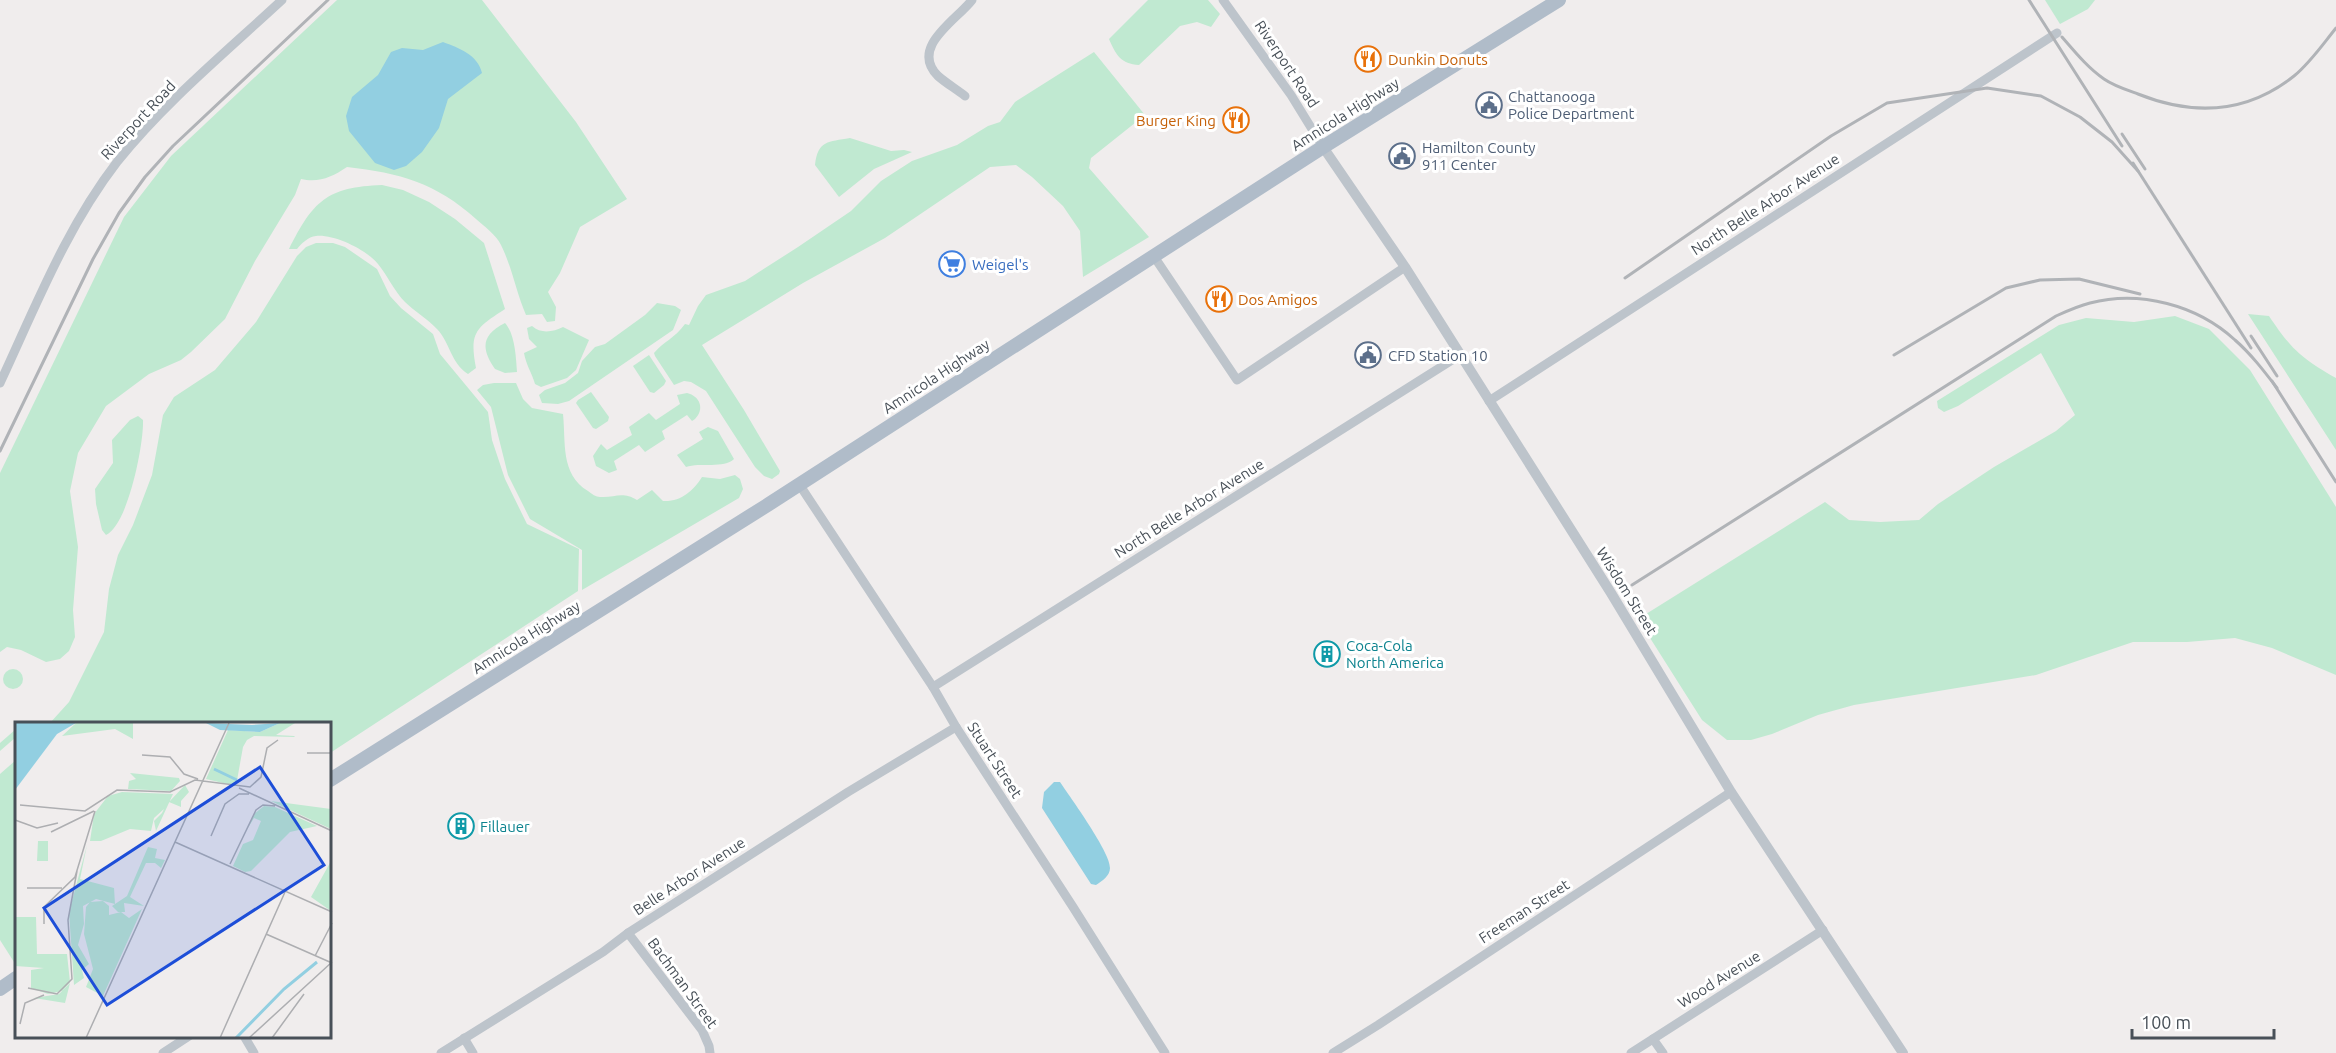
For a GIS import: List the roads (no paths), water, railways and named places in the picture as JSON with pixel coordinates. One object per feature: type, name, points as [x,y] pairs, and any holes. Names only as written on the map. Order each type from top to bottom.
[{"type":"main road","name":"Amnicola Highway","points":[[332,779],[799,484],[1323,147],[1559,0]]},
{"type":"main road","points":[[0,989],[15,979]]},
{"type":"street","name":"Riverport Road","points":[[0,383],[66,243],[93,196],[116,163],[138,137],[282,0]]},
{"type":"street","points":[[965,96],[937,74],[929,58],[934,38],[972,0]]},
{"type":"street","name":"Riverport Road","points":[[1223,0],[1287,90],[1323,147]]},
{"type":"street","name":"North Belle Arbor Avenue","points":[[1489,401],[2057,33]]},
{"type":"street","name":"Wisdom Street","points":[[1323,147],[1405,267],[1611,593],[1731,792],[1903,1053]]},
{"type":"street","points":[[1153,255],[1238,380],[1405,267]]},
{"type":"street","name":"North Belle Arbor Avenue","points":[[933,687],[1460,355]]},
{"type":"street","name":"Stuart Street","points":[[799,484],[933,687],[956,727],[1165,1053]]},
{"type":"street","name":"Belle Arbor Avenue","points":[[441,1053],[603,952],[628,933],[848,792],[956,727]]},
{"type":"street","name":"Freeman Street","points":[[1333,1053],[1731,792]]},
{"type":"street","name":"Wood Avenue","points":[[1631,1053],[1823,930]]},
{"type":"street","name":"Bachman Street","points":[[628,933],[702,1030],[710,1053]]},
{"type":"street","points":[[163,1053],[186,1038]]},
{"type":"street","points":[[245,1038],[254,1053]]},
{"type":"street","points":[[464,1038],[473,1053]]},
{"type":"street","points":[[1653,1039],[1663,1053]]},
{"type":"water","points":[[443,42],[472,57],[482,73],[448,99],[439,128],[422,152],[406,166],[394,170],[375,163],[349,131],[346,116],[352,97],[378,75],[391,52],[402,48],[423,50]]},
{"type":"water","points":[[1054,782],[1060,782],[1097,838],[1109,861],[1109,873],[1096,885],[1091,884],[1042,808],[1044,792]]},
{"type":"railway","points":[[0,451],[93,259],[119,213],[145,177],[173,146],[328,0]]},
{"type":"railway","points":[[2029,0],[2122,146]]},
{"type":"railway","points":[[2062,37],[2093,70],[2116,86],[2179,106],[2219,108],[2257,98],[2276,89],[2305,65],[2336,28]]},
{"type":"railway","points":[[1625,278],[1831,136],[1887,103],[1987,88],[2041,96],[2080,117],[2112,142],[2138,171]]},
{"type":"railway","points":[[2122,134],[2145,169]]},
{"type":"railway","points":[[2133,163],[2251,348]]},
{"type":"railway","points":[[1894,355],[2006,288],[2040,280],[2079,279],[2140,294]]},
{"type":"railway","points":[[1632,585],[2056,316],[2086,304],[2128,298],[2186,309],[2220,328],[2235,340],[2277,388]]},
{"type":"railway","points":[[2251,336],[2277,376]]},
{"type":"railway","points":[[2272,381],[2336,482]]},
{"type":"place","name":"Dunkin Donuts","points":[[1368,59]]},
{"type":"place","name":"Chattanooga Police Department","points":[[1489,105]]},
{"type":"place","name":"Burger King","points":[[1236,120]]},
{"type":"place","name":"Hamilton County 911 Center","points":[[1402,156]]},
{"type":"place","name":"Weigel's","points":[[952,264]]},
{"type":"place","name":"Dos Amigos","points":[[1219,299]]},
{"type":"place","name":"CFD Station 10","points":[[1368,355]]},
{"type":"place","name":"Coca-Cola North America","points":[[1327,654]]},
{"type":"place","name":"Fillauer","points":[[461,826]]}]
